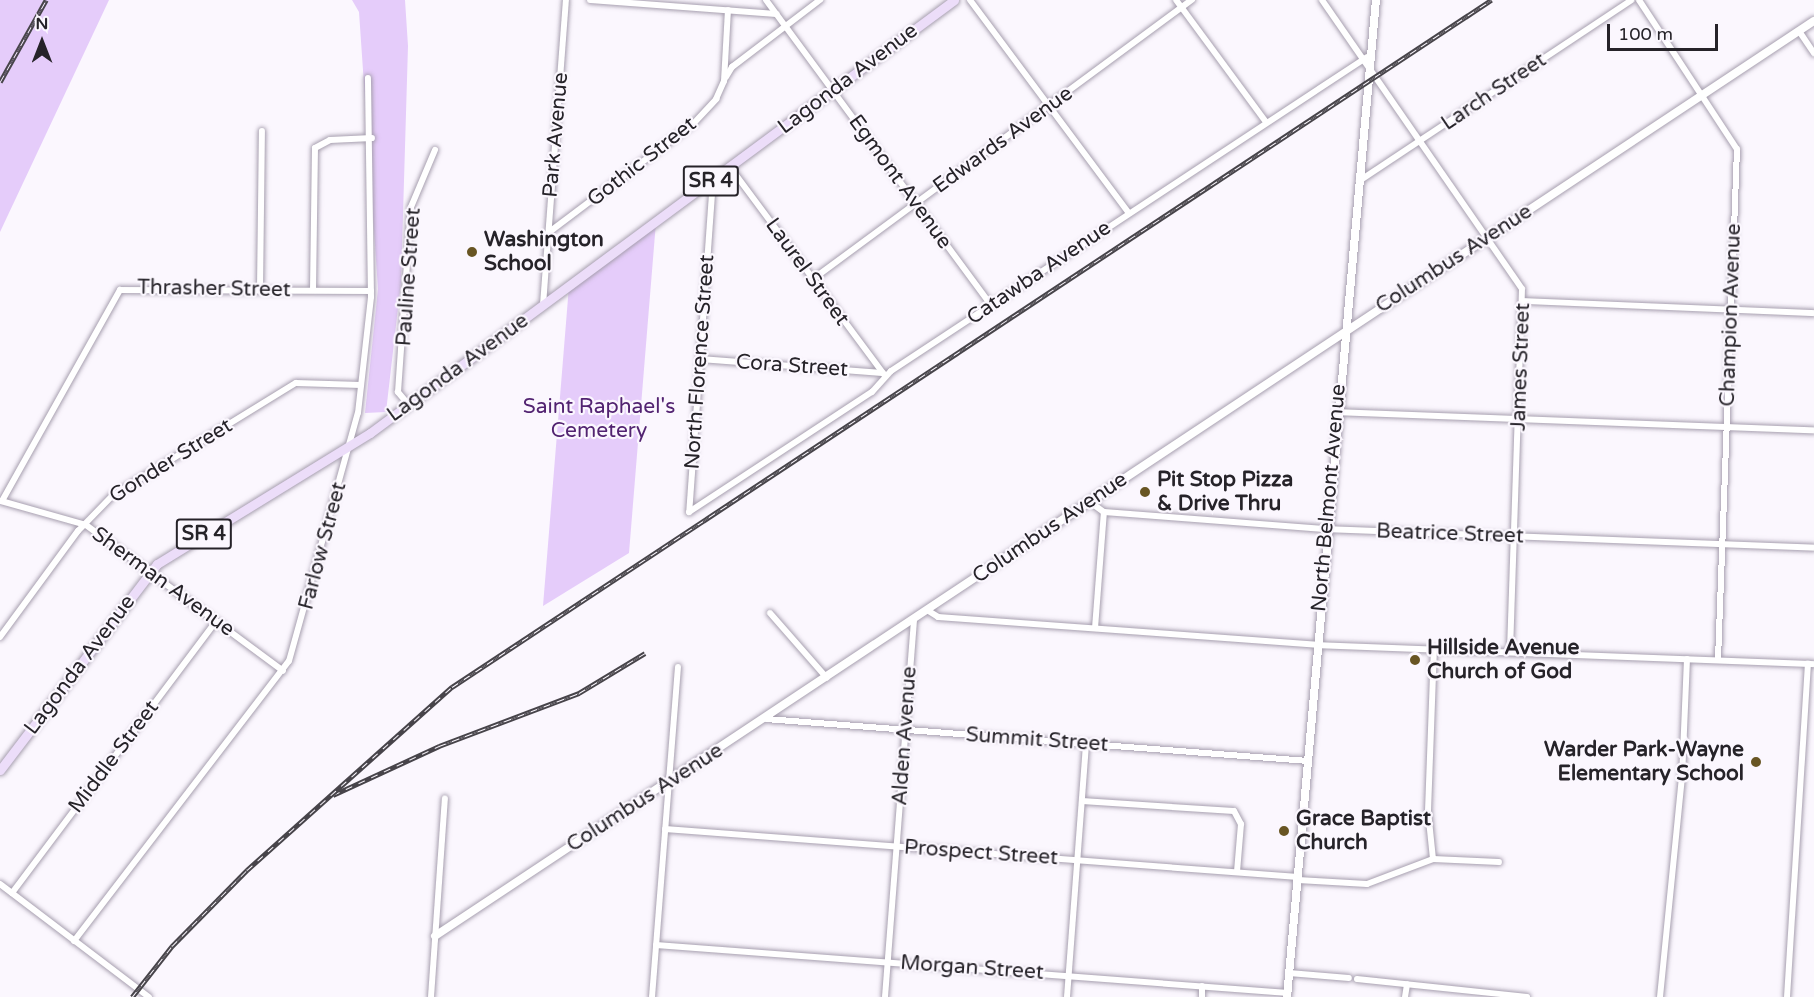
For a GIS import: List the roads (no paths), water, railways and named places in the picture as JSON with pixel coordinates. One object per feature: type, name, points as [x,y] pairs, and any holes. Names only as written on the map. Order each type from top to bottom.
[{"type":"main road","name":"Lagonda Avenue","points":[[0,770],[150,572],[167,556],[353,443],[543,306],[954,0]]},
{"type":"street","name":"Park Avenue","points":[[543,306],[567,0]]},
{"type":"street","points":[[590,0],[776,14]]},
{"type":"street","name":"Egmont Avenue","points":[[766,0],[991,305]]},
{"type":"street","name":"Gothic Street","points":[[548,233],[694,123],[732,67],[820,0]]},
{"type":"street","points":[[970,0],[1129,213]]},
{"type":"street","points":[[1176,0],[1266,122]]},
{"type":"street","name":"Edwards Avenue","points":[[813,279],[1192,0]]},
{"type":"street","name":"James Street","points":[[1322,0],[1367,57],[1521,287],[1524,301],[1510,652]]},
{"type":"street","name":"North Belmont Avenue","points":[[1287,995],[1299,879],[1326,530],[1367,57],[1376,0]]},
{"type":"street","name":"Larch Street","points":[[1356,183],[1631,0]]},
{"type":"street","name":"Champion Avenue","points":[[1640,0],[1737,149],[1718,660]]},
{"type":"street","points":[[724,81],[728,10]]},
{"type":"street","name":"Columbus Avenue","points":[[435,936],[766,719],[1814,21]]},
{"type":"street","points":[[1799,31],[1814,53]]},
{"type":"street","name":"Catawba Avenue","points":[[717,494],[872,392],[884,374],[1367,57]]},
{"type":"street","name":"Farlow Street","points":[[74,941],[283,671],[353,443],[371,291],[372,138],[368,78]]},
{"type":"street","points":[[260,289],[262,131]]},
{"type":"street","points":[[313,290],[315,148],[330,140],[372,138]]},
{"type":"street","name":"Pauline Street","points":[[408,404],[398,392],[411,207],[435,150]]},
{"type":"street","name":"Laurel Street","points":[[730,167],[884,374]]},
{"type":"street","name":"North Florence Street","points":[[713,180],[689,512],[717,494]]},
{"type":"street","name":"Thrasher Street","points":[[1,501],[116,294],[130,287],[371,291]]},
{"type":"street","points":[[1524,301],[1814,313]]},
{"type":"street","name":"Cora Street","points":[[700,360],[884,374]]},
{"type":"street","name":"Gonder Street","points":[[0,637],[86,525],[112,496],[296,383],[361,386]]},
{"type":"street","points":[[1336,412],[1814,430]]},
{"type":"street","name":"Sherman Avenue","points":[[1,501],[86,525],[283,671]]},
{"type":"street","name":"Beatrice Street","points":[[1089,502],[1104,512],[1326,530],[1814,548]]},
{"type":"street","points":[[1095,628],[1104,512]]},
{"type":"street","points":[[927,610],[938,617],[1317,645],[1811,664],[1787,997]]},
{"type":"street","points":[[770,613],[827,678]]},
{"type":"street","name":"Alden Avenue","points":[[885,997],[914,619]]},
{"type":"street","name":"Middle Street","points":[[12,893],[216,621]]},
{"type":"street","points":[[1434,650],[1428,811],[1433,859],[1498,862]]},
{"type":"street","points":[[1660,997],[1682,778],[1688,659]]},
{"type":"street","points":[[652,997],[678,667]]},
{"type":"street","name":"Summit Street","points":[[766,719],[1308,761]]},
{"type":"street","points":[[1067,997],[1086,744]]},
{"type":"street","points":[[431,997],[445,798]]},
{"type":"street","points":[[1082,801],[1233,811],[1241,824],[1237,872]]},
{"type":"street","name":"Prospect Street","points":[[665,829],[1237,872],[1367,885],[1433,859]]},
{"type":"street","points":[[0,884],[149,997]]},
{"type":"street","name":"Morgan Street","points":[[656,945],[1202,986],[1287,995]]},
{"type":"street","points":[[1289,973],[1349,978]]},
{"type":"street","points":[[1357,979],[1527,997]]},
{"type":"street","points":[[1406,997],[1407,984]]},
{"type":"street","points":[[1202,986],[1202,997]]},
{"type":"railway","points":[[0,82],[46,0]]},
{"type":"railway","points":[[132,997],[172,946],[247,870],[452,687],[1491,0]]},
{"type":"railway","points":[[333,795],[439,746],[579,693],[645,653]]},
{"type":"place","name":"Washington School","points":[[472,252]]},
{"type":"place","name":"Pit Stop Pizza & Drive Thru","points":[[1145,492]]},
{"type":"place","name":"Hillside Avenue Church of God","points":[[1415,660]]},
{"type":"place","name":"Warder Park-Wayne Elementary School","points":[[1756,762]]},
{"type":"place","name":"Grace Baptist Church","points":[[1284,831]]},
{"type":"park label","name":"Saint Raphael's Cemetery","points":[[599,419]]}]
